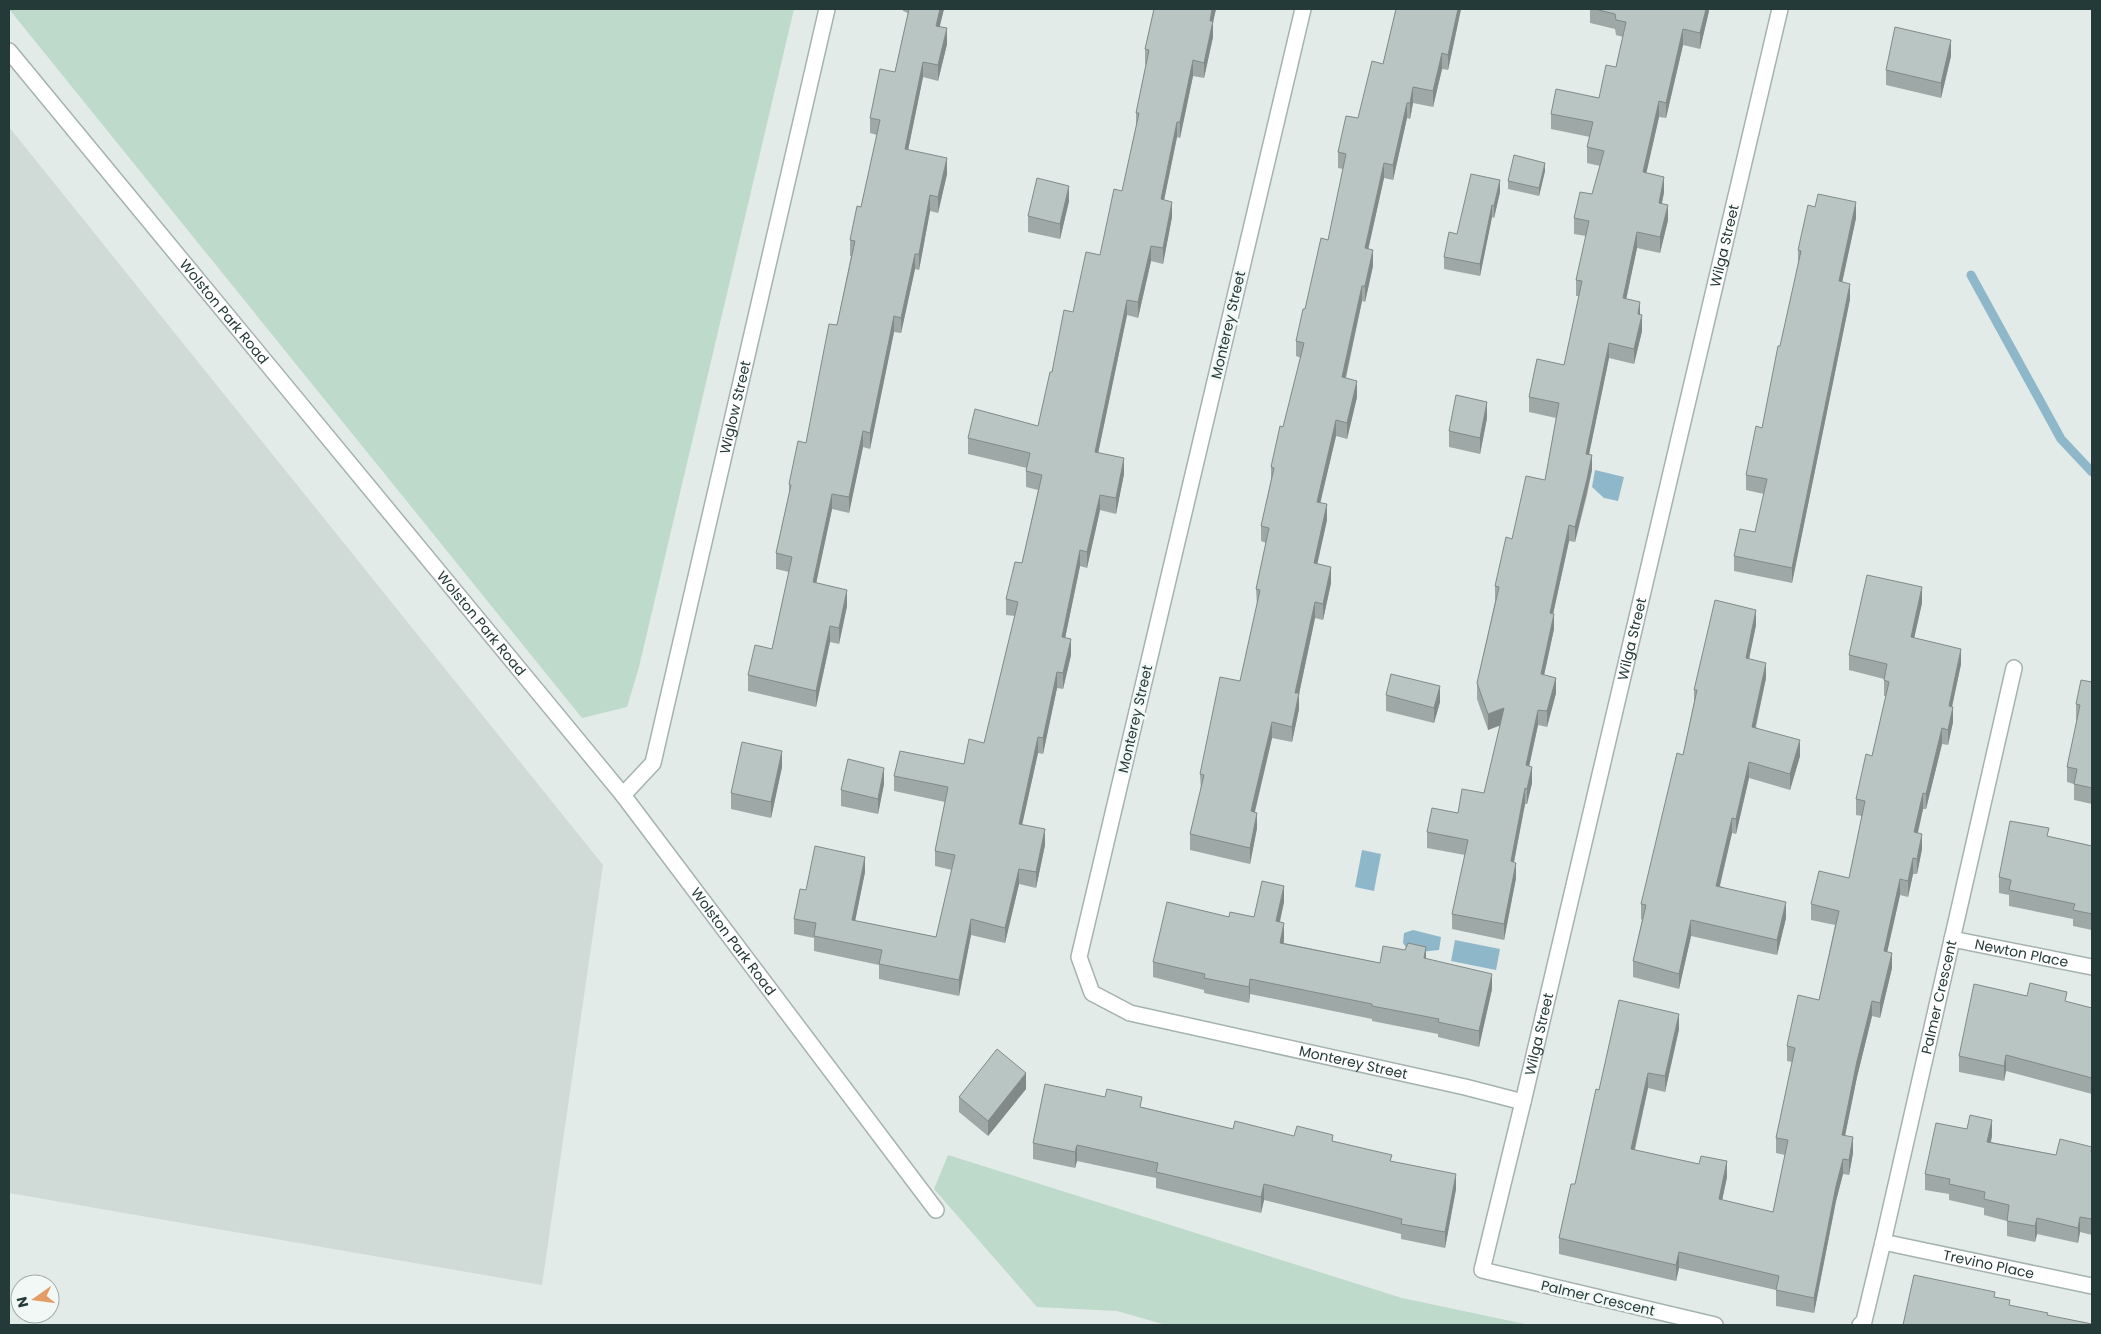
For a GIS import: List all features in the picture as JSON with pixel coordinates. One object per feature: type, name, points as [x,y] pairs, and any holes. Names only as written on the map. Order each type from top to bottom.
[{"type":"street","name":"Wiglow Street","points":[[623,795],[653,763],[827,9]]},
{"type":"street","name":"Monterey Street","points":[[1303,9],[1079,957],[1092,993],[1130,1014],[1465,1087],[1524,1102]]},
{"type":"street","name":"Wilga Street","points":[[1482,1270],[1524,1102],[1780,9]]},
{"type":"street","name":"Wolston Park Road","points":[[9,50],[623,795],[936,1210]]},
{"type":"street","name":"Palmer Crescent","points":[[1860,1325],[1864,1321],[1883,1242],[2014,668]]},
{"type":"street","name":"Newton Place","points":[[1952,939],[2092,967]]},
{"type":"street","name":"Trevino Place","points":[[1883,1242],[2092,1286]]},
{"type":"street","name":"Palmer Crescent","points":[[1482,1270],[1715,1325]]},
{"type":"shaded area","points":[[9,127],[603,865],[542,1285],[9,1193]]},
{"type":"green space","points":[[9,9],[794,9],[639,667],[627,707],[582,718]]},
{"type":"green space","points":[[948,1155],[1402,1298],[1530,1325],[1166,1325],[1117,1311],[1037,1307],[934,1189]]},
{"type":"water","points":[[1595,470],[1624,477],[1618,501],[1604,498],[1592,487]]},
{"type":"water","points":[[1362,850],[1381,854],[1374,891],[1355,887]]},
{"type":"water","points":[[1413,930],[1441,937],[1439,950],[1410,953],[1403,943],[1404,933]]},
{"type":"water","points":[[1455,940],[1500,949],[1496,970],[1451,961]]},
{"type":"building","points":[[909,9],[940,9],[936,26],[947,28],[938,65],[923,62],[905,149],[947,158],[938,197],[930,195],[919,254],[915,254],[901,318],[894,316],[870,433],[863,431],[849,497],[832,494],[813,582],[847,590],[839,628],[830,626],[816,691],[748,675],[755,645],[772,649],[792,557],[776,553],[791,485],[789,484],[798,441],[806,443],[829,324],[837,325],[855,241],[850,240],[857,206],[861,207],[880,120],[870,118],[880,69],[895,72]]},
{"type":"building","points":[[1154,9],[1212,9],[1210,21],[1213,21],[1204,63],[1193,60],[1180,122],[1177,122],[1161,199],[1172,202],[1163,248],[1151,246],[1138,302],[1127,300],[1095,452],[1124,458],[1116,498],[1100,495],[1087,552],[1080,550],[1062,637],[1071,639],[1063,673],[1057,672],[1043,738],[1038,737],[1019,824],[1045,829],[1036,872],[1019,869],[1005,928],[971,919],[959,980],[879,964],[882,950],[814,936],[816,923],[794,919],[800,889],[806,890],[815,846],[865,857],[852,920],[936,937],[955,855],[935,851],[948,787],[894,776],[900,751],[964,764],[969,739],[984,743],[1018,602],[1006,599],[1015,562],[1022,563],[1042,475],[1026,471],[1030,453],[968,438],[975,409],[1038,426],[1050,372],[1052,372],[1064,310],[1073,312],[1086,252],[1100,255],[1114,189],[1122,191],[1139,113],[1136,113],[1149,50],[1145,49]]},
{"type":"building","points":[[1396,9],[1458,9],[1448,55],[1442,53],[1433,91],[1413,87],[1410,103],[1407,103],[1393,165],[1384,163],[1365,248],[1373,250],[1365,286],[1362,286],[1342,377],[1357,381],[1347,423],[1336,420],[1317,502],[1327,504],[1314,563],[1331,567],[1323,604],[1315,602],[1295,693],[1299,693],[1292,727],[1272,722],[1251,811],[1257,813],[1250,848],[1190,834],[1204,775],[1200,774],[1220,677],[1240,681],[1260,590],[1256,589],[1269,528],[1261,526],[1274,468],[1271,467],[1280,426],[1283,427],[1304,343],[1296,341],[1303,309],[1305,309],[1321,238],[1328,240],[1346,154],[1338,152],[1346,116],[1358,118],[1372,61],[1383,64]]},
{"type":"building","points":[[1595,9],[1706,9],[1700,33],[1683,29],[1666,103],[1659,101],[1643,172],[1664,177],[1659,203],[1668,205],[1660,237],[1637,232],[1623,298],[1640,302],[1638,314],[1642,315],[1634,349],[1609,343],[1586,454],[1592,455],[1587,479],[1575,527],[1569,525],[1550,613],[1554,614],[1541,674],[1556,678],[1547,711],[1538,710],[1526,765],[1532,767],[1527,789],[1525,788],[1511,861],[1516,863],[1504,924],[1452,914],[1468,840],[1427,832],[1432,808],[1458,813],[1462,789],[1484,793],[1504,708],[1488,714],[1477,683],[1499,587],[1495,586],[1506,537],[1512,539],[1526,476],[1545,480],[1559,403],[1529,397],[1537,359],[1564,365],[1582,281],[1576,280],[1589,221],[1574,218],[1580,192],[1592,194],[1604,151],[1587,147],[1593,122],[1551,114],[1556,89],[1599,98],[1606,65],[1616,67],[1626,22],[1616,20],[1615,14]]},
{"type":"building","points":[[1895,27],[1951,40],[1941,83],[1886,70]]},
{"type":"building","points":[[1514,155],[1545,163],[1539,188],[1508,181]]},
{"type":"building","points":[[1471,174],[1500,180],[1494,206],[1492,205],[1480,264],[1444,257],[1449,232],[1457,234]]},
{"type":"building","points":[[1037,178],[1069,186],[1060,224],[1028,216]]},
{"type":"building","points":[[1818,194],[1856,202],[1839,281],[1850,284],[1792,568],[1734,556],[1740,529],[1755,532],[1767,479],[1746,475],[1756,426],[1762,428],[1778,346],[1780,346],[1801,251],[1798,250],[1808,205],[1815,207]]},
{"type":"building","points":[[1456,395],[1487,402],[1480,438],[1449,431]]},
{"type":"building","points":[[1867,575],[1922,587],[1911,637],[1961,649],[1949,706],[1953,707],[1948,730],[1942,728],[1926,794],[1923,793],[1914,832],[1922,834],[1917,859],[1913,858],[1908,881],[1900,879],[1884,951],[1892,953],[1880,1003],[1872,1001],[1857,1061],[1842,1135],[1853,1137],[1849,1160],[1843,1159],[1836,1186],[1814,1298],[1776,1290],[1779,1276],[1679,1252],[1676,1265],[1559,1238],[1571,1184],[1575,1184],[1596,1089],[1599,1090],[1619,1000],[1679,1014],[1665,1076],[1648,1073],[1631,1149],[1699,1164],[1701,1156],[1727,1161],[1719,1199],[1773,1212],[1788,1140],[1776,1138],[1795,1048],[1787,1046],[1798,995],[1819,1000],[1839,911],[1811,904],[1819,871],[1849,878],[1865,801],[1856,799],[1866,754],[1872,756],[1889,682],[1884,680],[1887,664],[1849,655]]},
{"type":"building","points":[[1715,600],[1756,610],[1746,658],[1766,663],[1752,727],[1800,740],[1790,774],[1749,762],[1736,819],[1732,818],[1716,886],[1786,902],[1777,940],[1691,920],[1679,974],[1633,961],[1646,905],[1641,904],[1677,753],[1683,755],[1697,690],[1694,690]]},
{"type":"building","points":[[1391,674],[1440,686],[1434,708],[1386,695]]},
{"type":"building","points":[[2081,680],[2092,682],[2092,788],[2074,784],[2077,769],[2067,767],[2080,705],[2076,704]]},
{"type":"building","points":[[742,742],[782,751],[771,802],[731,793]]},
{"type":"building","points":[[848,759],[884,768],[878,799],[841,790]]},
{"type":"building","points":[[2010,821],[2049,828],[2047,836],[2092,846],[2092,914],[2073,910],[2075,904],[2009,890],[2011,880],[1999,877]]},
{"type":"building","points":[[1262,881],[1284,886],[1276,921],[1284,923],[1280,943],[1380,963],[1383,946],[1405,950],[1408,943],[1426,947],[1424,958],[1492,974],[1479,1031],[1438,1022],[1439,1019],[1250,979],[1249,987],[1204,978],[1205,974],[1153,962],[1167,902],[1229,917],[1230,912],[1254,917]]},
{"type":"building","points":[[2030,983],[2067,992],[2065,1001],[2092,1008],[2092,1078],[2006,1055],[2004,1066],[1959,1056],[1974,984],[2027,996]]},
{"type":"building","points":[[997,1049],[1026,1073],[988,1121],[959,1097]]},
{"type":"building","points":[[1045,1084],[1105,1097],[1107,1089],[1142,1097],[1140,1107],[1233,1129],[1235,1121],[1294,1136],[1297,1126],[1333,1135],[1332,1141],[1392,1155],[1390,1161],[1456,1174],[1445,1232],[1401,1224],[1402,1219],[1264,1184],[1261,1197],[1156,1172],[1158,1163],[1077,1145],[1075,1152],[1033,1143]]},
{"type":"building","points":[[1970,1115],[1992,1120],[1987,1142],[2056,1155],[2060,1139],[2092,1147],[2092,1219],[2080,1217],[2078,1228],[2037,1218],[2035,1226],[2007,1221],[2009,1205],[1984,1199],[1985,1192],[1949,1184],[1950,1179],[1925,1174],[1936,1123],[1967,1129]]},
{"type":"building","points":[[1914,1275],[1995,1292],[1994,1297],[2010,1300],[2009,1305],[2092,1325],[1903,1325]]},
{"type":"waterway","points":[[1971,275],[2061,439],[2092,472]]}]
